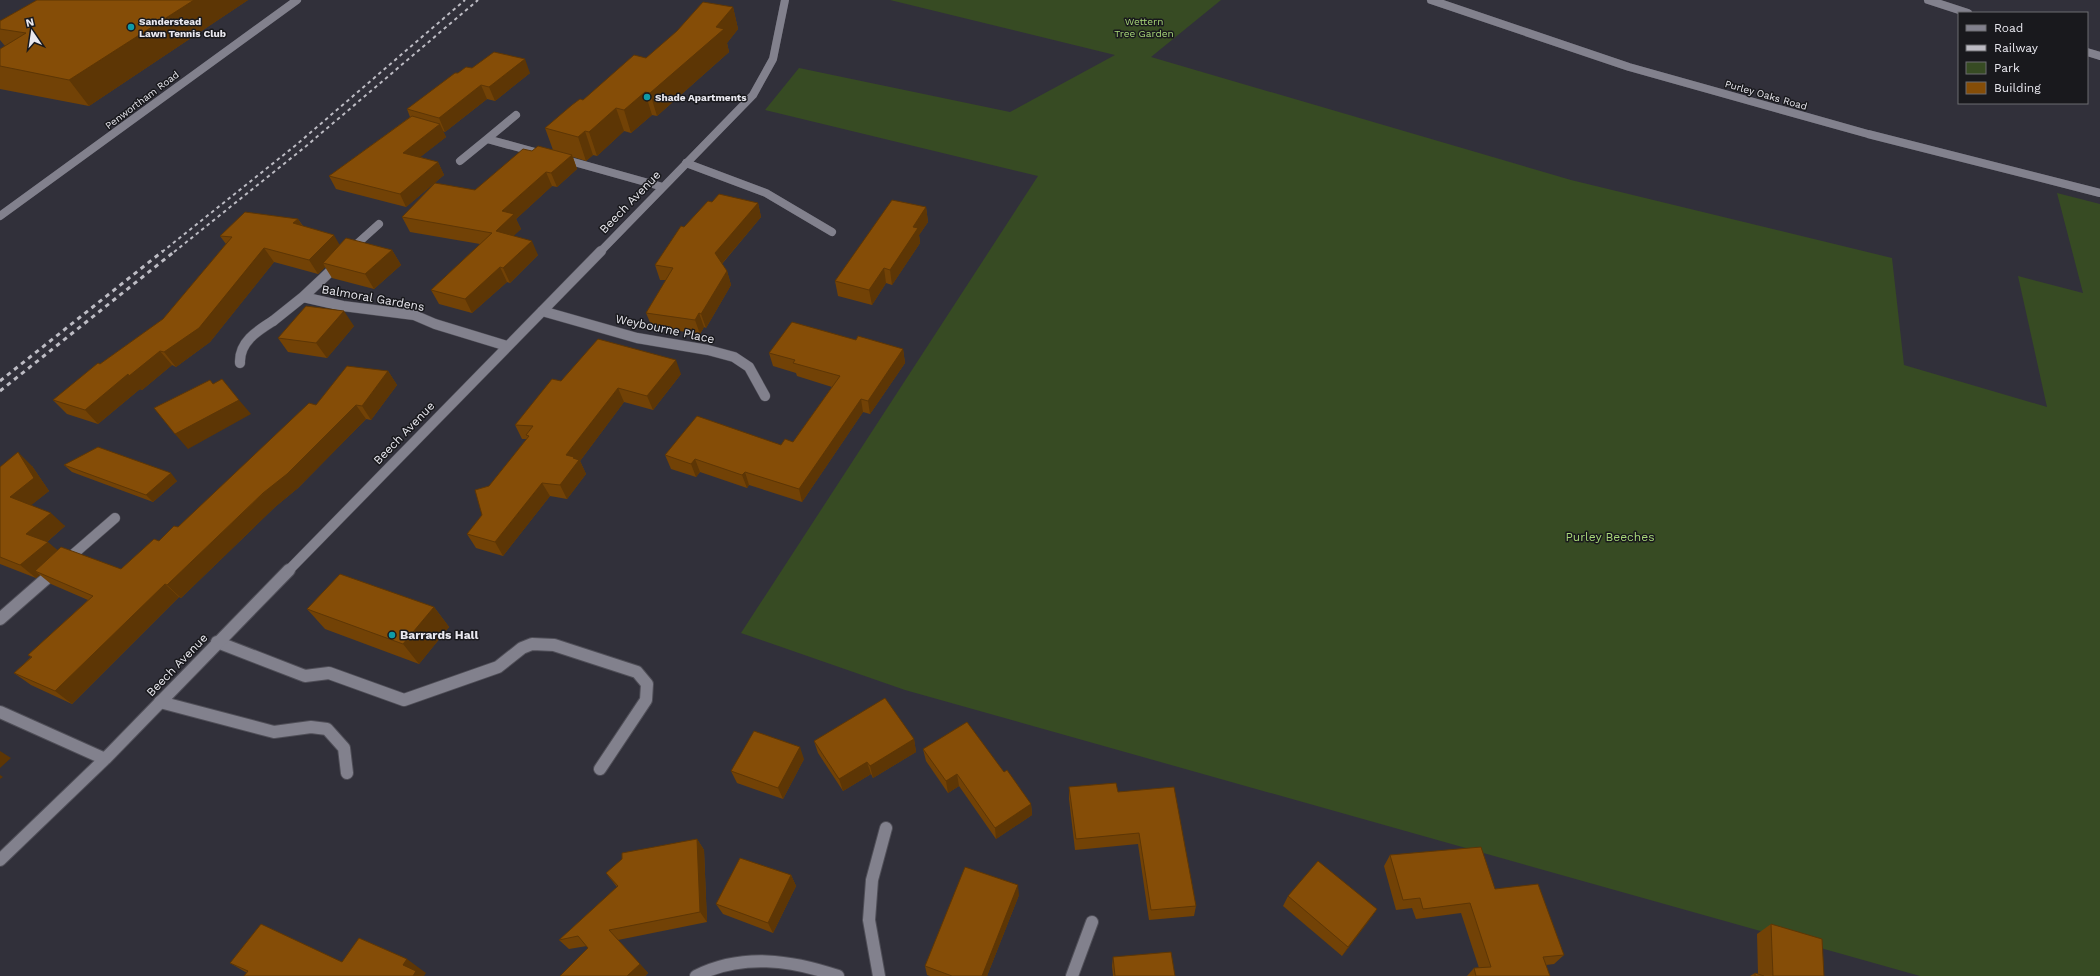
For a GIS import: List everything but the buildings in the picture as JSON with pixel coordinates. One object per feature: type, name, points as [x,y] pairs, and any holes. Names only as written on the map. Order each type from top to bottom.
[{"type":"street","name":"Penwortham Road","points":[[0,216],[103,142],[187,78],[297,0]]},
{"type":"street","name":"Beech Avenue","points":[[0,860],[105,759],[217,642],[753,95],[773,59],[785,0]]},
{"type":"street","name":"Purley Oaks Road","points":[[1431,0],[1629,67],[1868,134],[2100,193]]},
{"type":"street","points":[[1928,0],[1965,12]]},
{"type":"street","points":[[2088,52],[2100,56]]},
{"type":"street","points":[[460,161],[516,115]]},
{"type":"street","points":[[487,139],[663,186]]},
{"type":"street","points":[[686,163],[766,193],[832,232]]},
{"type":"street","name":"Balmoral Gardens","points":[[240,363],[238,355],[240,348],[246,340],[303,297],[378,224]]},
{"type":"street","name":"Balmoral Gardens","points":[[303,297],[343,306],[414,315],[435,324],[507,346]]},
{"type":"street","name":"Weybourne Place","points":[[542,311],[637,338],[708,350],[734,357],[749,367],[765,396]]},
{"type":"street","points":[[0,619],[115,518]]},
{"type":"street","points":[[217,642],[305,676],[310,677],[329,673],[404,700],[498,667],[522,648],[532,644],[554,645],[637,672],[644,677],[647,683],[648,691],[646,700],[600,769]]},
{"type":"street","points":[[160,702],[274,732],[311,727],[327,729],[344,748],[347,773]]},
{"type":"street","points":[[0,712],[105,759]]},
{"type":"street","points":[[879,976],[869,920],[872,880],[886,828]]},
{"type":"street","points":[[1072,976],[1092,922]]},
{"type":"street","points":[[696,976],[721,965],[764,960],[815,967],[838,976]]},
{"type":"green space","name":"Purley Beeches","points":[[890,0],[1221,0],[1151,57],[1571,180],[1892,258],[1904,365],[2047,407],[2018,276],[2083,293],[2057,193],[2100,204],[2100,976],[1920,976],[905,690],[741,633],[1038,176],[765,110],[799,68],[1010,112],[1115,55]]},
{"type":"railway","points":[[162,252],[296,145],[465,0]]},
{"type":"railway","points":[[174,252],[305,147],[478,0]]},
{"type":"railway","points":[[0,381],[163,251]]},
{"type":"railway","points":[[0,391],[175,251]]},
{"type":"place","name":"Sanderstead Lawn Tennis Club","points":[[131,27]]},
{"type":"place","name":"Shade Apartments","points":[[647,97]]},
{"type":"place","name":"Barrards Hall","points":[[392,635]]},
{"type":"park label","name":"Wettern Tree Garden","points":[[1144,26]]}]
